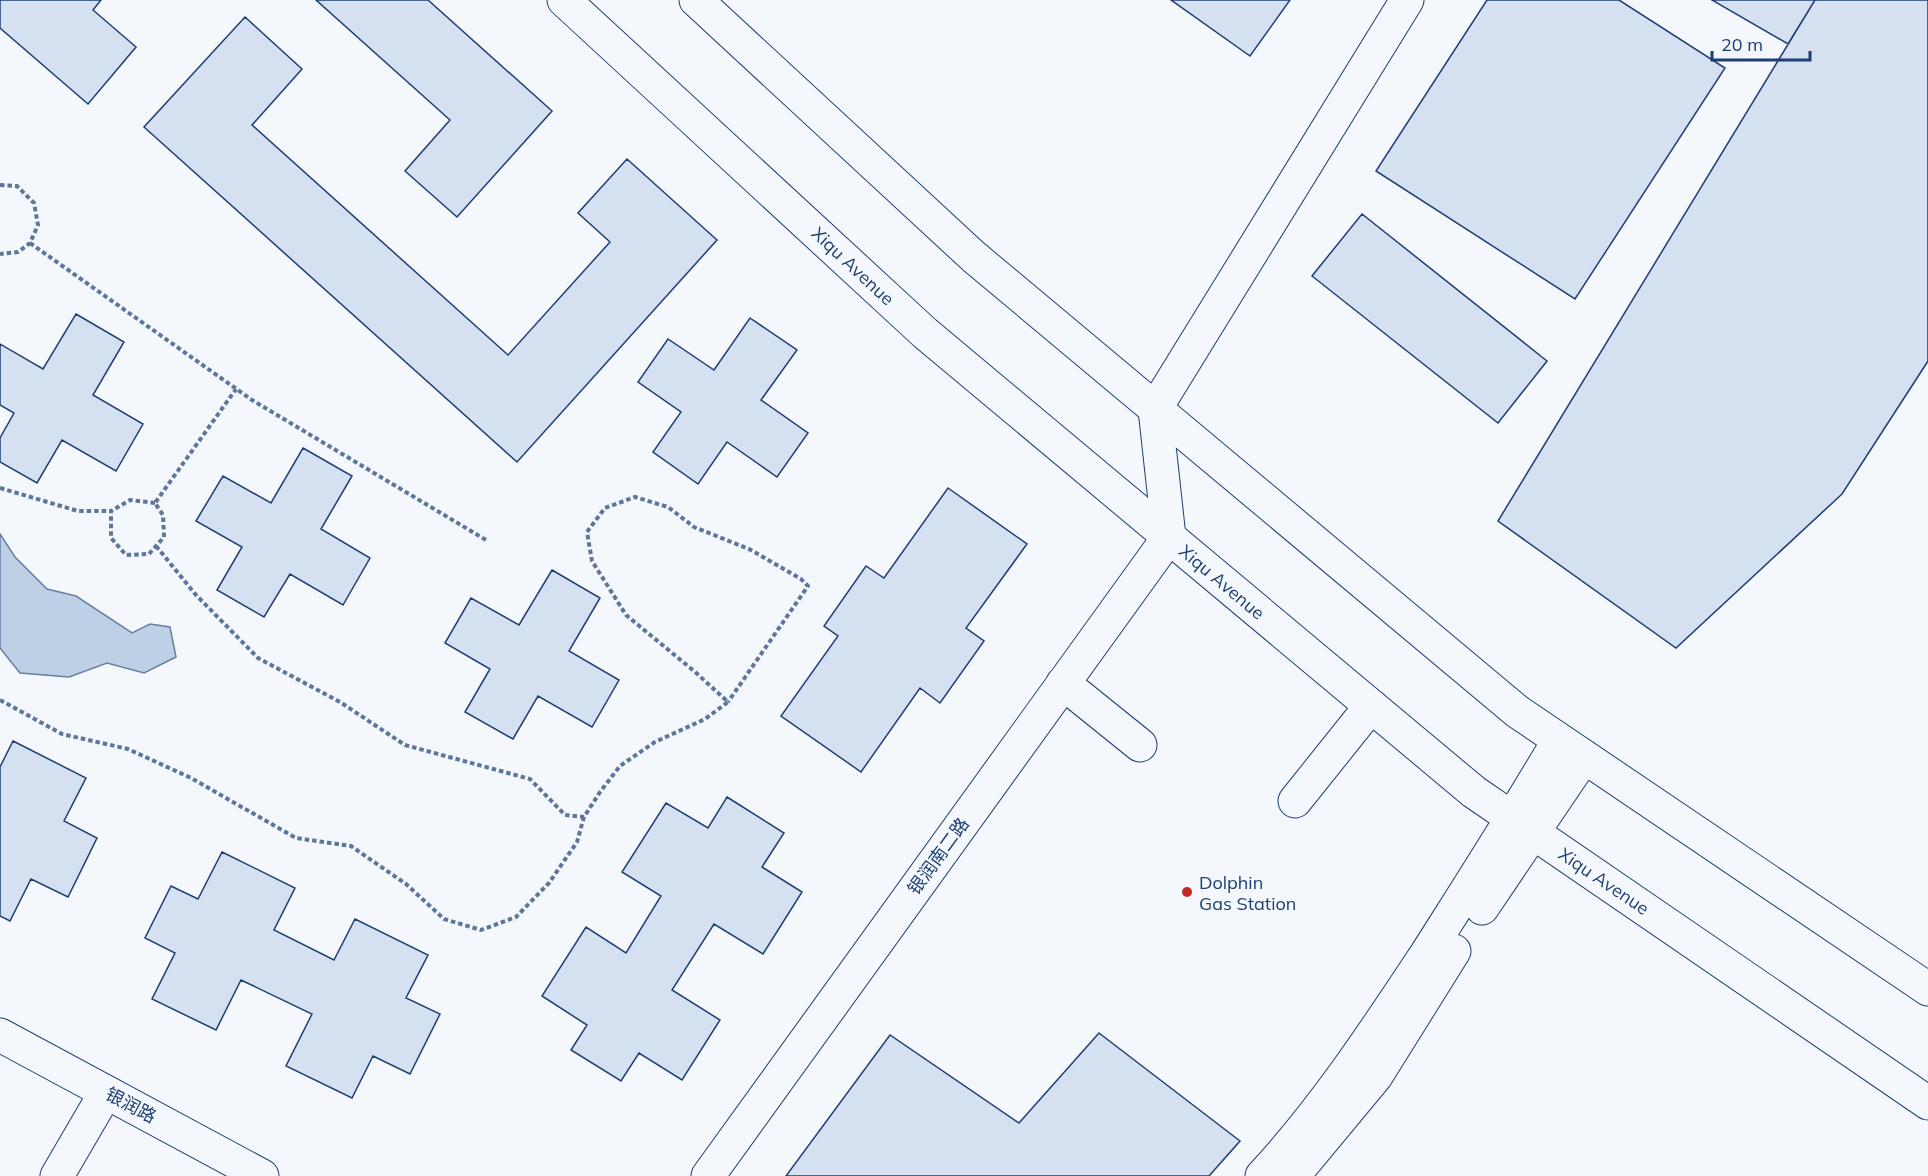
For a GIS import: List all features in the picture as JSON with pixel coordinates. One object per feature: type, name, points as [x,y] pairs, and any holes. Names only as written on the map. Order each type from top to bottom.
[{"type":"main road","name":"Xiqu Avenue","points":[[564,0],[926,333],[1474,792],[1928,1103]]},
{"type":"main road","points":[[696,0],[974,257],[1518,712],[1928,989]]},
{"type":"main road","points":[[1169,537],[1155,409],[1407,0]]},
{"type":"main road","name":"银润南二路","points":[[708,1176],[1169,537]]},
{"type":"main road","points":[[1063,683],[1140,745]]},
{"type":"main road","points":[[1295,801],[1371,706]]},
{"type":"main road","points":[[1262,1176],[1286,1150],[1362,1052],[1523,825],[1572,749]]},
{"type":"main road","points":[[1293,1176],[1376,1076],[1475,917],[1523,825]]},
{"type":"main road","name":"银润路","points":[[0,1035],[262,1176]]},
{"type":"main road","points":[[57,1176],[106,1092]]},
{"type":"path","points":[[0,184],[17,186],[34,203],[38,225],[30,243],[18,252],[0,254]]},
{"type":"path","points":[[30,243],[236,389],[486,540]]},
{"type":"path","points":[[155,503],[236,389]]},
{"type":"path","points":[[0,488],[78,511],[111,511],[130,500],[155,503],[163,515],[164,537],[149,554],[126,555],[111,538],[111,511]]},
{"type":"path","points":[[0,700],[62,734],[128,749],[191,778],[296,838],[351,846],[406,884],[444,919],[480,930],[516,917],[549,883],[577,842],[584,817],[621,766],[655,742],[705,719],[728,702],[808,586],[801,579],[749,549],[694,527],[668,507],[635,497],[605,507],[587,531],[592,561],[626,615],[728,702]]},
{"type":"path","points":[[156,546],[196,595],[258,658],[340,702],[405,745],[530,779],[564,815],[584,817]]},
{"type":"water","points":[[0,534],[15,557],[47,589],[76,596],[132,633],[150,624],[170,627],[176,657],[144,673],[107,663],[69,677],[20,673],[0,648]]},
{"type":"building","points":[[0,0],[101,0],[93,10],[136,47],[88,104],[0,28]]},
{"type":"building","points":[[316,0],[428,0],[552,111],[457,217],[405,171],[450,120]]},
{"type":"building","points":[[1171,0],[1290,0],[1250,56]]},
{"type":"building","points":[[1487,0],[1619,0],[1725,68],[1575,299],[1376,171]]},
{"type":"building","points":[[1712,0],[1815,0],[1788,44]]},
{"type":"building","points":[[1815,0],[1928,0],[1928,361],[1842,494],[1676,648],[1498,521]]},
{"type":"building","points":[[245,17],[302,69],[252,125],[508,355],[610,242],[578,213],[627,159],[717,240],[517,462],[144,127]]},
{"type":"building","points":[[1362,214],[1547,361],[1498,423],[1312,276]]},
{"type":"building","points":[[76,314],[124,342],[93,395],[143,424],[116,471],[62,440],[37,483],[0,462],[0,438],[14,413],[0,405],[0,344],[43,369]]},
{"type":"building","points":[[750,318],[797,350],[761,400],[808,433],[777,477],[727,442],[698,484],[653,452],[681,412],[638,382],[668,339],[714,370]]},
{"type":"building","points":[[303,448],[352,476],[321,529],[370,558],[343,605],[290,574],[264,617],[217,590],[242,547],[196,521],[223,476],[271,503]]},
{"type":"building","points":[[948,488],[1027,544],[966,628],[984,641],[940,703],[920,688],[861,772],[781,716],[838,636],[824,626],[866,566],[884,578]]},
{"type":"building","points":[[552,570],[600,598],[569,651],[619,680],[592,727],[538,696],[513,739],[465,712],[490,669],[445,643],[471,598],[519,625]]},
{"type":"building","points":[[13,741],[86,778],[64,821],[97,838],[68,897],[31,879],[10,921],[0,916],[0,767]]},
{"type":"building","points":[[727,797],[784,833],[762,867],[802,892],[763,954],[714,924],[672,990],[720,1020],[682,1080],[639,1053],[621,1081],[571,1050],[587,1025],[542,996],[586,927],[626,953],[661,896],[622,872],[666,803],[708,828]]},
{"type":"building","points":[[222,852],[295,888],[274,930],[334,960],[355,919],[428,955],[406,998],[440,1014],[410,1074],[373,1056],[352,1098],[286,1066],[312,1014],[241,980],[216,1030],[152,999],[175,953],[145,938],[171,886],[198,899]]},
{"type":"building","points":[[1099,1033],[1240,1141],[1209,1176],[786,1176],[890,1035],[1019,1123]]},
{"type":"place","name":"Dolphin Gas Station","points":[[1187,892]]}]
